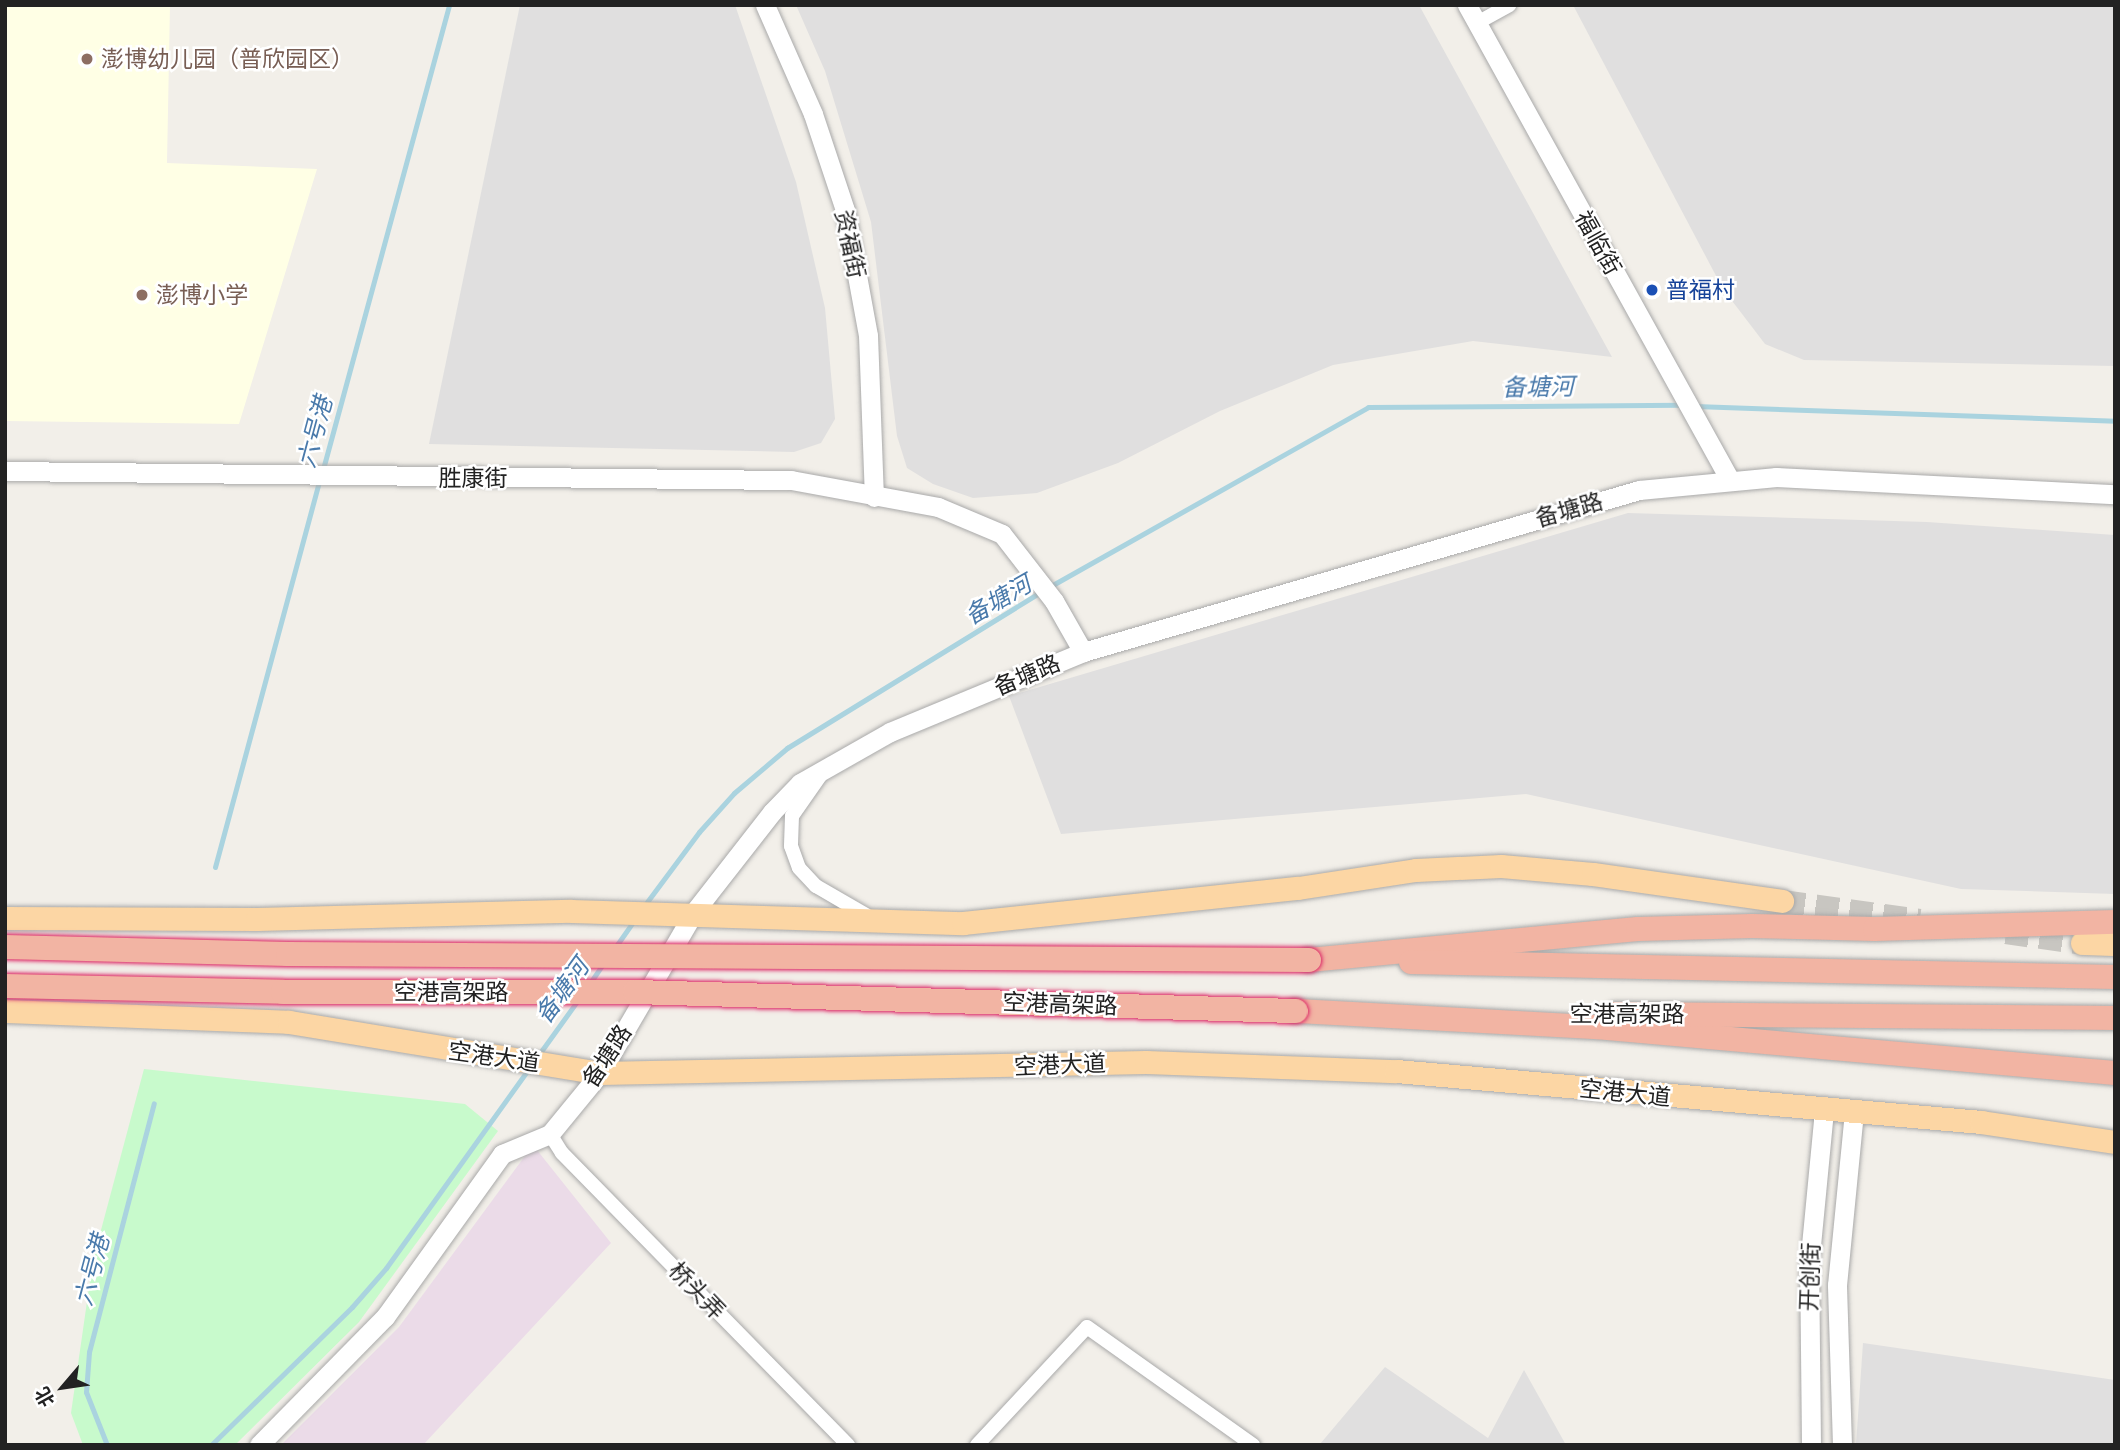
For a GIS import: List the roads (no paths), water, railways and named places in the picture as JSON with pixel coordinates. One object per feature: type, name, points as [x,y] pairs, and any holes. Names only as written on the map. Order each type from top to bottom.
[{"type":"highway","points":[[1308,960],[1638,929],[1752,926],[1875,929],[2115,922]]},
{"type":"highway","name":"空港高架路","points":[[5,947],[288,954],[1308,960],[2115,977]]},
{"type":"highway","name":"空港高架路","points":[[5,986],[283,992],[635,992],[1296,1012],[2115,1018]]},
{"type":"highway","points":[[1296,1012],[1610,1028],[2115,1073]]},
{"type":"main road","points":[[5,918],[257,919],[571,911],[694,912],[963,923],[1298,888],[1416,870],[1501,866],[1782,901]]},
{"type":"main road","points":[[2082,943],[2115,944]]},
{"type":"main road","name":"空港大道","points":[[5,1011],[289,1022],[489,1058],[600,1073],[1146,1062],[1396,1070],[1981,1122],[2115,1142]]},
{"type":"street","name":"资福街","points":[[765,5],[813,114],[845,210],[868,335],[874,497]]},
{"type":"street","name":"福临街","points":[[1467,5],[1730,480]]},
{"type":"street","points":[[1477,23],[1509,5]]},
{"type":"street","name":"胜康街","points":[[5,471],[791,480],[938,507],[1002,534],[1054,601],[1083,652]]},
{"type":"street","name":"备塘路","points":[[259,1445],[385,1317],[502,1154],[550,1134],[600,1073],[694,912],[772,812],[800,783],[890,732],[1083,652],[1639,490],[1776,477],[2115,495]]},
{"type":"street","points":[[831,764],[810,787],[792,816],[791,846],[799,868],[816,886],[874,919]]},
{"type":"street","name":"开创街","points":[[1811,1445],[1809,1266],[1824,1110]]},
{"type":"street","name":"开创街","points":[[1842,1445],[1837,1285],[1854,1112]]},
{"type":"street","name":"桥头弄","points":[[550,1134],[562,1153],[848,1445]]},
{"type":"street","points":[[977,1445],[1087,1327],[1252,1445]]},
{"type":"waterway","name":"六号港","points":[[323,469],[449,5]]},
{"type":"waterway","name":"备塘河","points":[[1049,587],[1368,407],[1681,405]]},
{"type":"waterway","name":"备塘河","points":[[1695,406],[2115,421]]},
{"type":"waterway","name":"六号港","points":[[215,867],[320,479]]},
{"type":"waterway","name":"备塘河","points":[[644,906],[699,832],[734,793],[787,748],[1041,592]]},
{"type":"waterway","name":"备塘河","points":[[614,949],[634,920]]},
{"type":"waterway","name":"备塘河","points":[[590,983],[604,962]]},
{"type":"waterway","name":"备塘河","points":[[537,1057],[578,1000]]},
{"type":"waterway","name":"备塘河","points":[[211,1445],[352,1307],[386,1268],[529,1068]]},
{"type":"waterway","name":"六号港","points":[[107,1445],[86,1392],[89,1352],[154,1103]]},
{"type":"tunnel","points":[[1782,901],[1920,920]]},
{"type":"tunnel","points":[[2006,932],[2082,943]]},
{"type":"place","name":"澎博幼儿园（普欣园区）","points":[[87,59]]},
{"type":"place","name":"普福村","points":[[1652,290]]},
{"type":"place","name":"澎博小学","points":[[142,295]]}]
